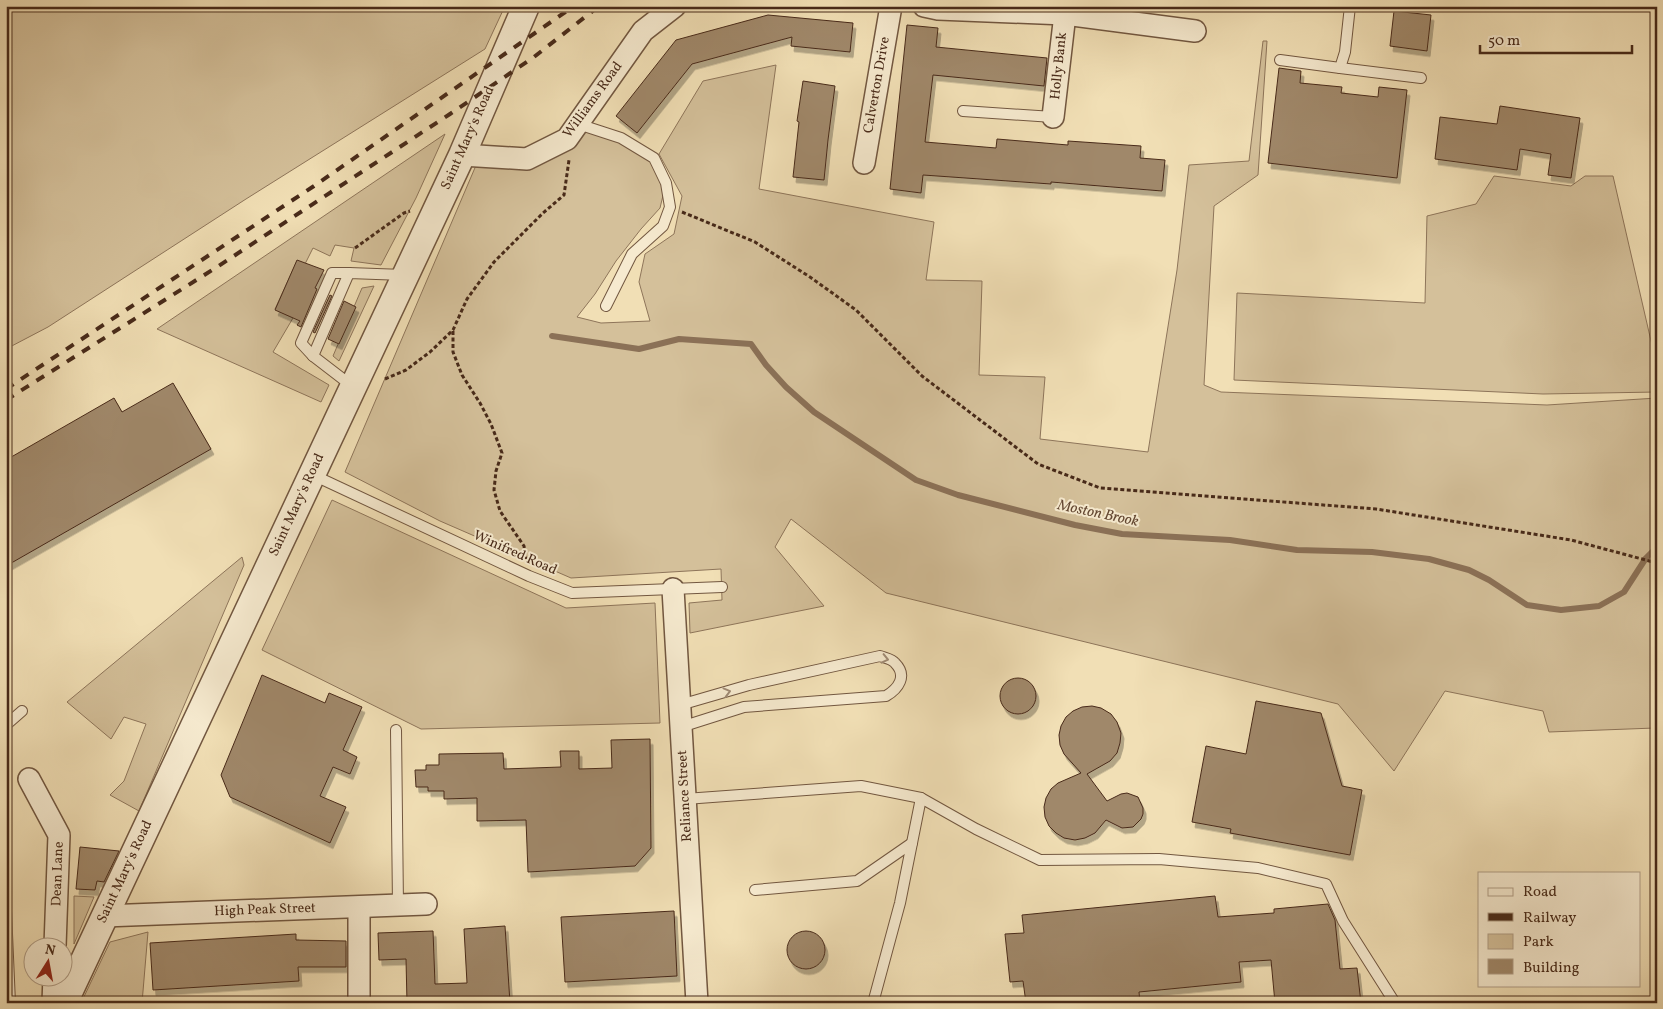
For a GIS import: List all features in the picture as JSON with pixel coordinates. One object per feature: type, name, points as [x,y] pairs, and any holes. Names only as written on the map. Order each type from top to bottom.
[{"type":"street","name":"Saint Mary's Road","points":[[64,1003],[462,155],[526,6]]},
{"type":"street","name":"Williams Road","points":[[462,155],[527,159],[573,132],[643,31],[675,6]]},
{"type":"street","name":"Calverton Drive","points":[[864,164],[891,6]]},
{"type":"street","points":[[1065,14],[1090,6]]},
{"type":"street","points":[[934,7],[1065,14],[1195,31]]},
{"type":"street","name":"Holly Bank","points":[[1053,117],[1065,14]]},
{"type":"street","name":"Reliance Street","points":[[673,589],[697,1003]]},
{"type":"street","name":"Dean Lane","points":[[29,779],[60,835],[55,936]]},
{"type":"street","name":"High Peak Street","points":[[104,916],[426,904]]},
{"type":"street","points":[[358,907],[359,1003]]},
{"type":"street","points":[[53,1003],[54,986]]},
{"type":"lane","points":[[1340,68],[1345,52],[1350,6]]},
{"type":"lane","points":[[1280,60],[1421,78]]},
{"type":"lane","points":[[963,110],[1053,117]]},
{"type":"lane","points":[[573,132],[621,138],[654,158],[666,183],[670,207],[664,226],[632,254],[606,306]]},
{"type":"lane","points":[[353,387],[313,356],[301,343],[332,273],[406,275]]},
{"type":"lane","points":[[313,356],[350,273]]},
{"type":"lane","name":"Winifred Road","points":[[312,475],[529,576],[572,593],[722,587]]},
{"type":"lane","points":[[680,705],[749,685],[880,656],[894,662],[900,671],[900,682],[896,690],[886,696],[744,707],[681,727]]},
{"type":"lane","points":[[6,725],[22,711]]},
{"type":"lane","points":[[396,730],[398,905]]},
{"type":"lane","points":[[685,799],[861,786],[921,798],[976,829],[1040,860],[1159,859],[1258,868],[1326,884],[1343,921],[1395,1003]]},
{"type":"lane","points":[[873,1003],[900,903],[921,798]]},
{"type":"lane","points":[[755,890],[857,880],[912,843]]},
{"type":"lane","points":[[6,911],[10,1003]]},
{"type":"path","points":[[385,379],[406,370],[430,352],[453,330],[468,299],[494,262],[543,213],[564,195],[573,132]]},
{"type":"path","points":[[355,248],[404,213],[439,203]]},
{"type":"path","points":[[670,207],[756,242],[810,277],[856,310],[922,376],[1038,464],[1100,488],[1376,509],[1571,540],[1657,563]]},
{"type":"path","points":[[453,330],[453,352],[462,375],[480,403],[502,453],[496,471],[494,490],[500,511],[524,546],[529,576]]},
{"type":"green space","points":[[6,6],[505,6],[485,49],[246,199],[48,327],[6,349]]},
{"type":"green space","points":[[1263,41],[1267,41],[1258,175],[1214,206],[1204,385],[1221,392],[1547,405],[1657,398],[1657,725],[1655,728],[1549,732],[1543,711],[1445,691],[1394,771],[1338,704],[886,593],[791,519],[775,547],[824,606],[690,633],[689,603],[722,600],[721,569],[571,578],[440,521],[345,472],[480,156],[527,159],[578,124],[654,158],[666,183],[660,208],[616,261],[595,294],[577,317],[601,323],[650,321],[639,282],[645,254],[674,234],[682,196],[659,154],[703,81],[776,65],[759,189],[934,222],[926,280],[982,281],[979,375],[1045,377],[1040,439],[1148,452],[1177,270],[1189,165],[1249,161]]},
{"type":"green space","points":[[445,134],[416,198],[381,265],[351,261],[354,248],[335,245],[330,256],[313,248],[305,264],[297,261],[275,309],[293,318],[273,352],[329,385],[321,402],[157,329]]},
{"type":"green space","points":[[1494,176],[1571,186],[1585,176],[1613,176],[1657,367],[1657,392],[1543,394],[1234,380],[1237,293],[1425,303],[1427,216],[1476,204]]},
{"type":"green space","points":[[374,286],[339,361],[333,356],[362,288]]},
{"type":"green space","points":[[332,500],[566,608],[655,603],[660,723],[421,729],[262,650]]},
{"type":"green space","points":[[242,557],[244,565],[139,811],[110,795],[124,781],[146,724],[124,717],[111,739],[67,702]]},
{"type":"green space","points":[[74,896],[94,897],[74,944]]},
{"type":"green space","points":[[148,932],[142,1003],[81,1003],[110,942]]},
{"type":"building","points":[[1394,11],[1431,15],[1427,51],[1390,46]]},
{"type":"building","points":[[768,15],[853,23],[850,52],[791,46],[792,37],[692,64],[637,133],[616,116],[676,40]]},
{"type":"building","points":[[907,25],[938,28],[936,47],[1047,58],[1044,86],[933,75],[925,142],[996,148],[997,139],[1068,145],[1068,141],[1141,146],[1140,158],[1165,160],[1162,191],[1051,182],[1051,184],[923,175],[921,193],[890,189]]},
{"type":"building","points":[[1279,68],[1301,71],[1300,83],[1342,87],[1341,93],[1378,97],[1379,87],[1407,90],[1397,178],[1268,163]]},
{"type":"building","points":[[803,81],[835,86],[824,180],[793,177],[799,122],[797,121]]},
{"type":"building","points":[[1500,106],[1580,118],[1571,178],[1548,175],[1551,154],[1520,149],[1517,170],[1435,159],[1440,117],[1497,124]]},
{"type":"building","points":[[297,260],[324,270],[315,288],[317,289],[301,327],[297,325],[300,321],[275,310]]},
{"type":"building","points":[[330,295],[332,296],[315,333],[313,332]]},
{"type":"building","points":[[344,301],[356,307],[339,344],[328,339]]},
{"type":"building","points":[[173,383],[211,449],[6,566],[6,460],[114,398],[122,412]]},
{"type":"building","points":[[262,675],[325,703],[329,693],[362,707],[343,750],[357,757],[350,774],[333,767],[320,796],[346,807],[330,843],[230,797],[221,775]]},
{"type":"building","points":[[1018,678],[1030,684],[1036,696],[1030,708],[1018,714],[1006,708],[1000,696],[1006,684]]},
{"type":"building","points":[[1256,701],[1321,713],[1342,786],[1362,790],[1350,855],[1230,833],[1231,829],[1192,822],[1206,746],[1246,754]]},
{"type":"building","points":[[1092,706],[1101,708],[1111,714],[1117,722],[1121,733],[1117,753],[1110,761],[1087,774],[1107,801],[1127,793],[1138,797],[1143,808],[1143,814],[1133,827],[1122,828],[1106,820],[1095,833],[1075,840],[1064,838],[1049,826],[1045,817],[1044,807],[1051,789],[1058,783],[1081,773],[1064,754],[1060,745],[1059,735],[1061,726],[1066,717],[1073,711],[1082,707]]},
{"type":"building","points":[[650,739],[651,848],[635,866],[528,872],[526,820],[477,821],[477,798],[444,799],[444,791],[428,791],[428,787],[416,787],[415,770],[426,770],[426,765],[439,765],[439,754],[503,753],[504,769],[561,767],[560,751],[579,751],[579,769],[612,768],[611,740]]},
{"type":"building","points":[[80,847],[119,851],[104,882],[97,881],[95,890],[76,889]]},
{"type":"building","points":[[1215,896],[1218,917],[1274,913],[1274,909],[1328,904],[1335,920],[1340,969],[1357,968],[1361,1003],[1275,1003],[1271,960],[1239,962],[1241,982],[1139,992],[1140,1003],[1026,1003],[1023,981],[1010,982],[1005,934],[1024,933],[1022,915]]},
{"type":"building","points":[[674,911],[677,976],[565,982],[561,917]]},
{"type":"building","points":[[505,926],[510,1003],[407,1003],[406,959],[379,960],[378,933],[433,931],[435,984],[467,983],[464,929]]},
{"type":"building","points":[[806,931],[819,937],[825,950],[819,963],[806,969],[793,963],[787,950],[793,937]]},
{"type":"building","points":[[296,934],[296,940],[346,941],[346,967],[298,967],[299,981],[153,990],[150,943]]},
{"type":"waterway","name":"Moston Brook","points":[[552,336],[639,349],[679,339],[751,344],[766,365],[786,387],[814,412],[916,480],[958,495],[1075,525],[1122,534],[1230,540],[1297,550],[1372,552],[1429,559],[1469,570],[1489,580],[1527,605],[1561,610],[1599,606],[1624,592],[1646,558],[1657,547]]},
{"type":"railway","points":[[6,389],[314,186],[574,6]]},
{"type":"railway","points":[[6,400],[217,267],[450,114],[534,57],[599,6]]}]
